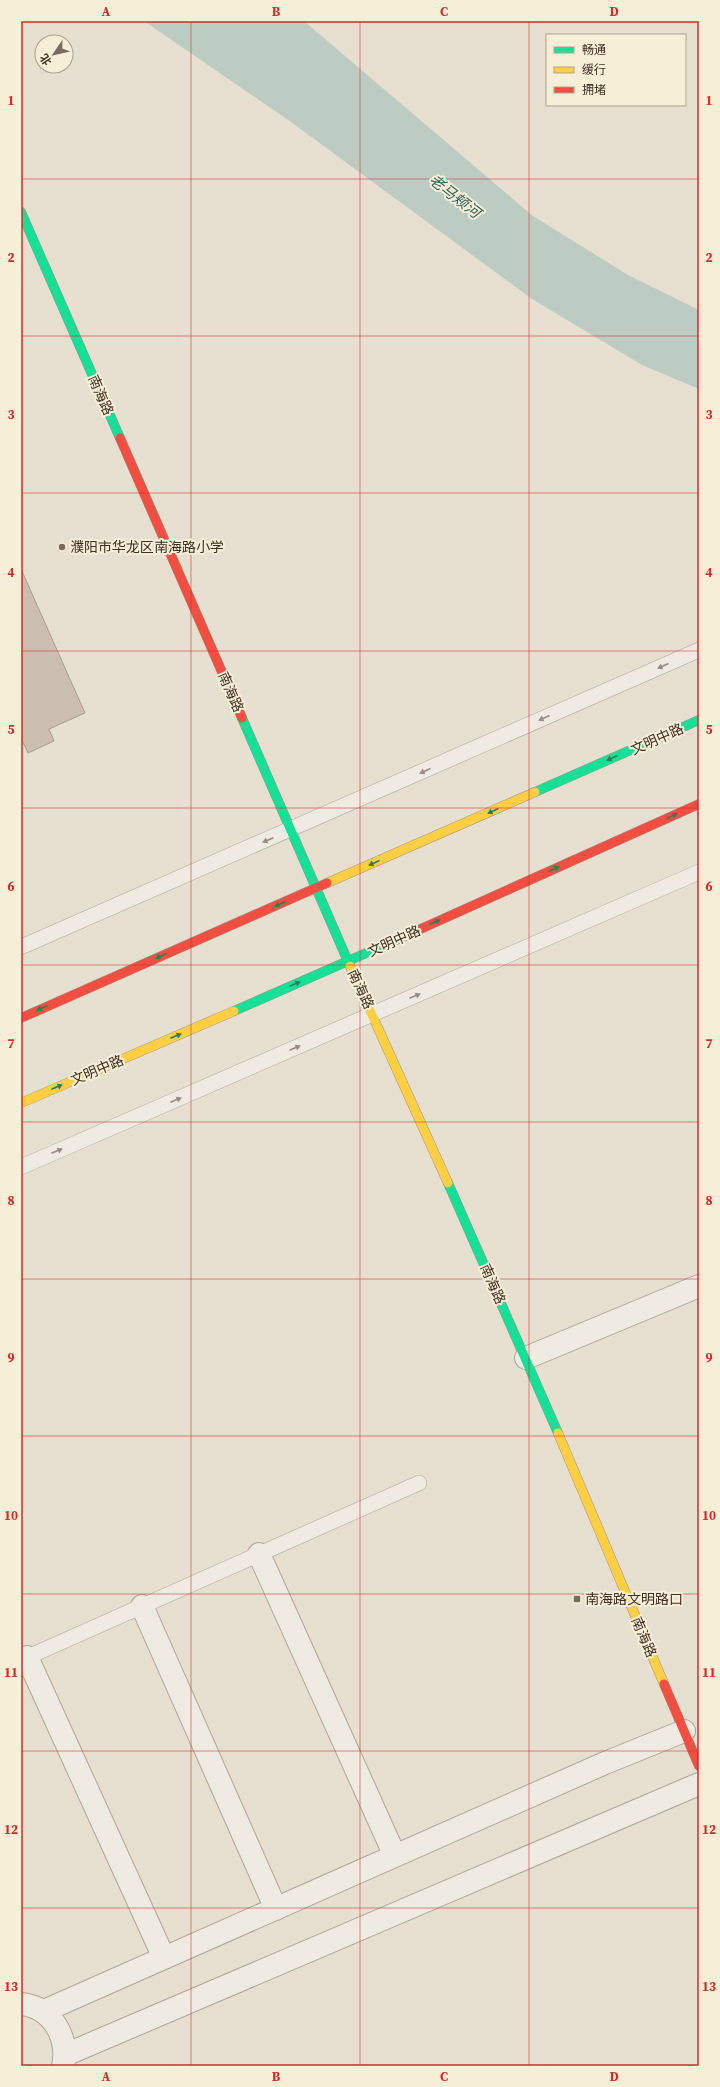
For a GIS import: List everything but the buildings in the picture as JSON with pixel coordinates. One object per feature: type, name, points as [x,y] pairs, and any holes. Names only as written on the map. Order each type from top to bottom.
[{"type":"street","name":"南海路","points":[[21,212],[348,961],[526,1358],[699,1766]]},
{"type":"street","name":"文明中路","points":[[21,1018],[699,720]]},
{"type":"street","name":"文明中路","points":[[21,1103],[348,961],[699,804]]},
{"type":"street","points":[[526,1358],[699,1286]]},
{"type":"street","points":[[259,1554],[395,1856]]},
{"type":"street","points":[[142,1606],[276,1909]]},
{"type":"street","points":[[24,1658],[164,1958]]},
{"type":"street","points":[[44,2011],[395,1856],[684,1731]]},
{"type":"street","points":[[21,2004],[29,2005],[44,2011],[56,2023],[63,2038],[64,2060],[699,1784]]},
{"type":"lane","points":[[21,947],[699,650]]},
{"type":"lane","points":[[21,1167],[699,872]]},
{"type":"lane","points":[[24,1658],[419,1483]]},
{"type":"water","name":"老马颊河","points":[[144,21],[304,21],[533,216],[628,275],[699,310],[699,389],[642,365],[532,299],[291,122]]},
{"type":"traffic: fast","points":[[21,212],[120,438]]},
{"type":"traffic: fast","points":[[242,718],[350,966]]},
{"type":"traffic: fast","points":[[535,792],[699,720]]},
{"type":"traffic: fast","points":[[234,1011],[405,936]]},
{"type":"traffic: fast","points":[[448,1183],[558,1433]]},
{"type":"traffic: slow","points":[[327,883],[535,792]]},
{"type":"traffic: slow","points":[[350,966],[448,1183]]},
{"type":"traffic: slow","points":[[21,1103],[234,1011]]},
{"type":"traffic: slow","points":[[558,1433],[664,1684]]},
{"type":"traffic: jam","points":[[120,438],[242,718]]},
{"type":"traffic: jam","points":[[405,936],[699,804]]},
{"type":"traffic: jam","points":[[21,1018],[327,883]]},
{"type":"traffic: jam","points":[[664,1684],[699,1766]]},
{"type":"place","name":"濮阳市华龙区南海路小学","points":[[62,547]]},
{"type":"place","name":"南海路文明路口","points":[[577,1599]]}]
